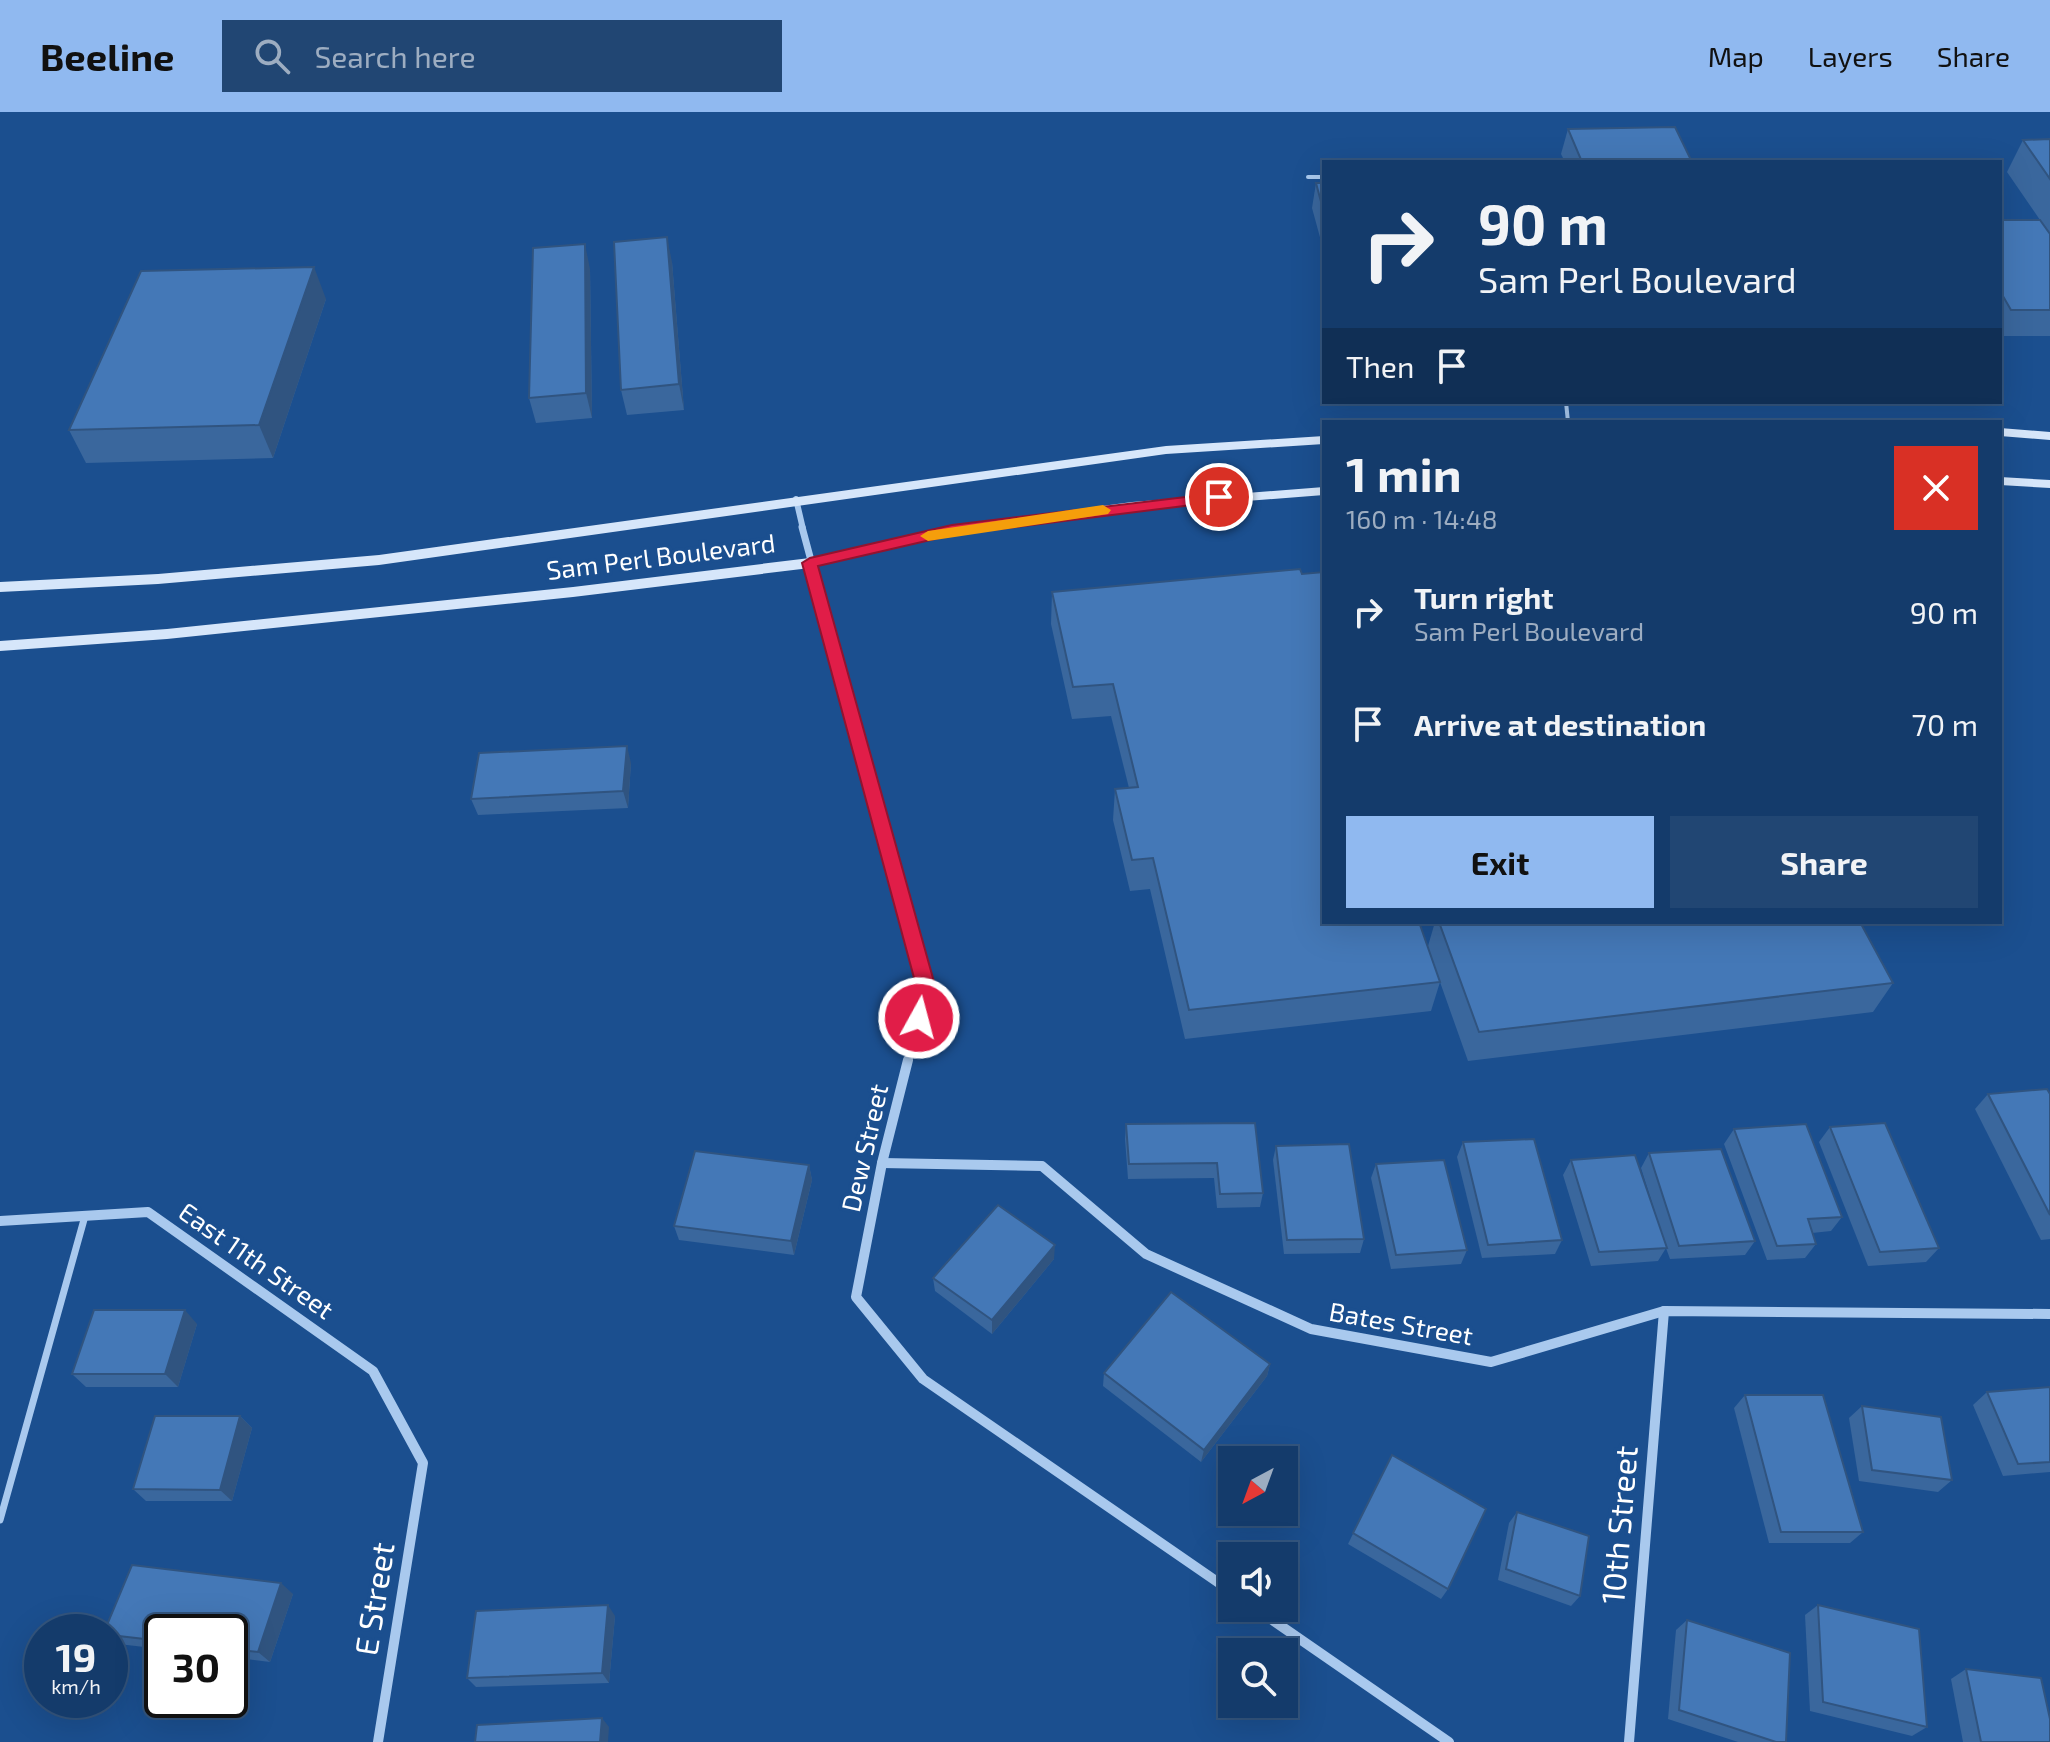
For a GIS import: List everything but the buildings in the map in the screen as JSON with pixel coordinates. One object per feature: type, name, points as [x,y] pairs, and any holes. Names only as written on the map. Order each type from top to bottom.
[{"type":"main road","points":[[2002,432],[2050,436]]},
{"type":"main road","name":"Sam Perl Boulevard","points":[[0,587],[158,579],[379,560],[796,499],[1166,450],[1322,440]]},
{"type":"main road","points":[[2002,481],[2050,484]]},
{"type":"main road","name":"Sam Perl Boulevard","points":[[0,646],[167,634],[573,592],[810,563],[952,530],[1147,505],[1322,491]]},
{"type":"street","name":"Dew Street","points":[[796,499],[810,563],[926,989],[882,1163],[856,1297],[923,1379],[1218,1582]]},
{"type":"street","name":"Bates Street","points":[[882,1163],[1042,1166],[1146,1254],[1311,1329],[1491,1362],[1664,1311],[2050,1314]]},
{"type":"street","name":"East 11th Street","points":[[0,1221],[148,1212],[373,1371],[423,1463]]},
{"type":"street","name":"10th Street","points":[[1629,1742],[1664,1311]]},
{"type":"street","name":"E Street","points":[[378,1742],[423,1463]]},
{"type":"street","points":[[1275,1622],[1449,1742]]},
{"type":"lane","points":[[1308,177],[1322,177]]},
{"type":"lane","points":[[0,1520],[85,1216]]},
{"type":"slow traffic","points":[[928,536],[952,530],[1103,510]]},
{"type":"route","points":[[919,1018],[926,989],[810,563],[952,530],[1219,497]]}]
